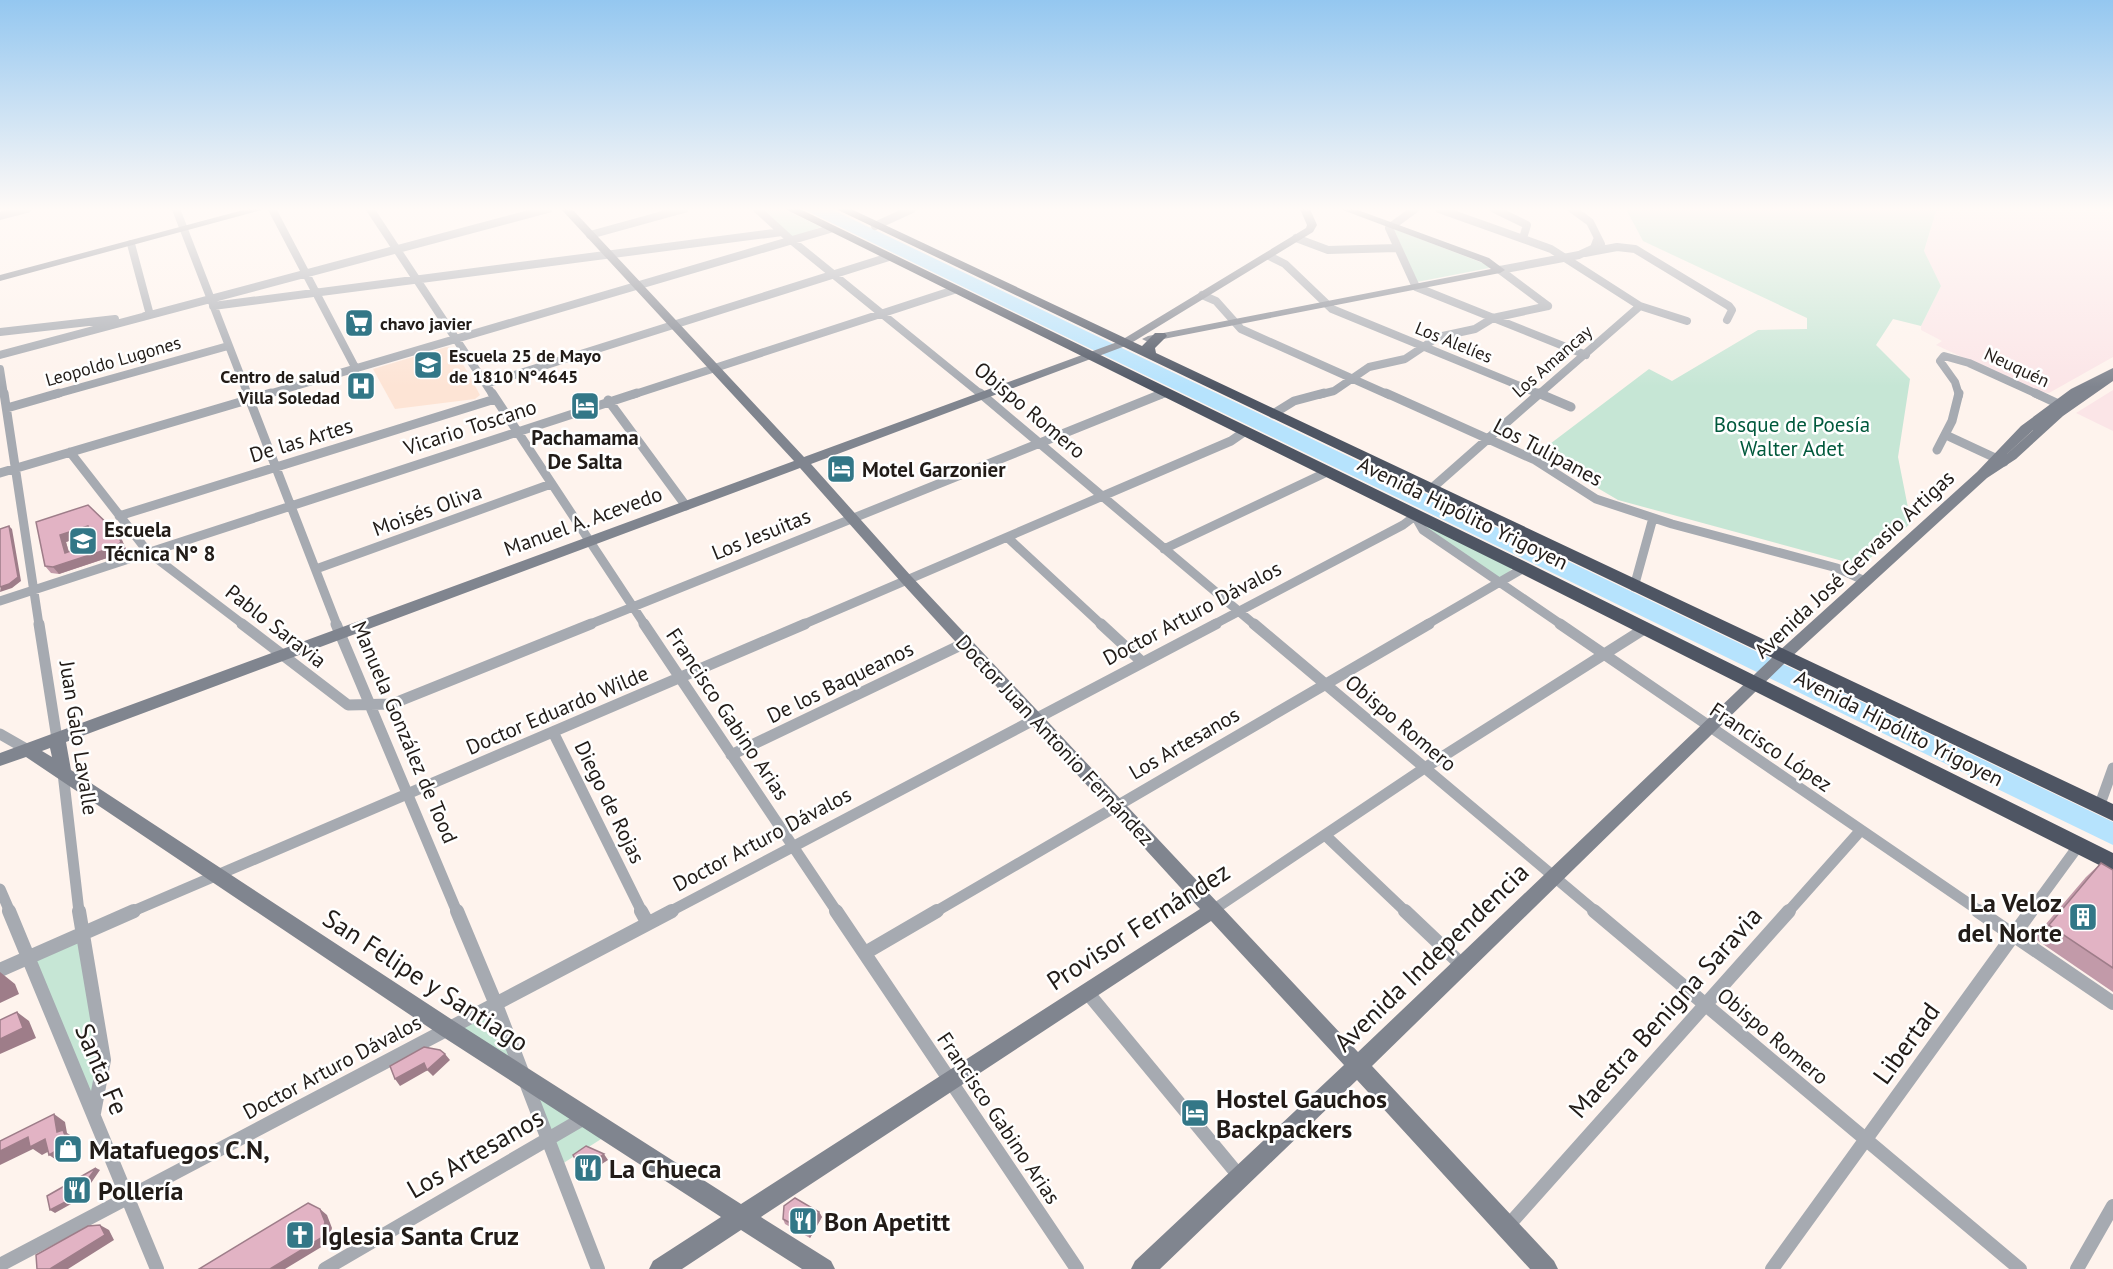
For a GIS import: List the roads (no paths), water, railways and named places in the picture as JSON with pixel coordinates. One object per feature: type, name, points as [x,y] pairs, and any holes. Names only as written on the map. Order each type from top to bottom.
[{"type":"highway","name":"Avenida Hipólito Yrigoyen","points":[[911,268],[1325,473],[1524,568],[2113,863]]},
{"type":"highway","name":"Avenida Hipólito Yrigoyen","points":[[965,268],[2106,810]]},
{"type":"highway","points":[[1149,355],[1148,347],[1161,336]]},
{"type":"street","points":[[0,278],[38,268]]},
{"type":"street","points":[[137,268],[150,315]]},
{"type":"street","name":"Manuela González de Tood","points":[[199,268],[292,504],[340,633],[495,1002],[598,1269]]},
{"type":"street","points":[[305,268],[356,369]]},
{"type":"street","points":[[212,303],[326,268]]},
{"type":"street","name":"Francisco Gabino Arias","points":[[410,268],[731,756],[1077,1269]]},
{"type":"street","points":[[0,355],[150,315],[212,303],[503,268]]},
{"type":"street","name":"Doctor Juan Antonio Fernández","points":[[620,268],[853,517],[906,579],[1546,1269]]},
{"type":"street","points":[[0,473],[697,268]]},
{"type":"street","name":"Obispo Romero","points":[[827,268],[1038,442],[1324,686],[2020,1269]]},
{"type":"street","points":[[486,384],[856,268]]},
{"type":"street","points":[[1124,343],[1248,268]]},
{"type":"street","points":[[1289,268],[1326,304]]},
{"type":"street","points":[[1406,268],[1416,287],[1586,355]]},
{"type":"street","points":[[1273,414],[1294,401],[1334,391],[1369,367],[1405,359],[1438,337],[1475,329],[1493,318],[1548,306],[1497,268]]},
{"type":"street","points":[[1124,343],[1509,268]]},
{"type":"street","points":[[1584,268],[1640,306],[1687,321]]},
{"type":"street","points":[[1669,268],[1732,308],[1727,320]]},
{"type":"street","name":"Vicario Toscano","points":[[0,601],[608,400],[954,290]]},
{"type":"street","name":"Los Tulipanes","points":[[1202,295],[1216,301],[1235,323],[1534,460],[1596,499],[1653,518],[1837,568],[1865,581]]},
{"type":"street","name":"Los Alelíes","points":[[1326,304],[1571,408]]},
{"type":"street","name":"Los Amancay","points":[[1431,489],[1640,306]]},
{"type":"street","points":[[0,332],[150,315]]},
{"type":"street","name":"Manuel A. Acevedo","points":[[0,760],[1124,343]]},
{"type":"street","name":"Leopoldo Lugones","points":[[7,408],[228,346]]},
{"type":"street","name":"Neuquén","points":[[1948,436],[1959,388],[1940,359],[1944,356],[1954,357],[2060,406]]},
{"type":"street","name":"Juan Galo Lavalle","points":[[0,369],[63,773],[82,934],[104,1060],[94,1113]]},
{"type":"street","name":"Avenida José Gervasio Artigas","points":[[2060,406],[2113,370]]},
{"type":"street","name":"Avenida José Gervasio Artigas","points":[[1756,684],[1783,656],[2000,460],[2035,418],[2113,376]]},
{"type":"street","name":"Los Jesuitas","points":[[371,705],[392,704],[1164,393]]},
{"type":"street","name":"De las Artes","points":[[118,516],[495,399]]},
{"type":"street","points":[[608,400],[686,506]]},
{"type":"street","name":"Doctor Eduardo Wilde","points":[[0,970],[217,874],[1101,498],[1232,441],[1244,432]]},
{"type":"street","points":[[1937,450],[1948,436],[2000,460]]},
{"type":"street","name":"Pablo Saravia","points":[[70,452],[148,552],[285,654],[348,705],[371,705]]},
{"type":"street","points":[[1164,549],[1325,473]]},
{"type":"street","name":"Moisés Oliva","points":[[316,569],[551,484]]},
{"type":"street","name":"Francisco López","points":[[1414,516],[1423,530],[1603,656],[2113,1003]]},
{"type":"street","name":"Doctor Arturo Dávalos","points":[[0,1264],[1403,525],[1414,516]]},
{"type":"street","points":[[1634,586],[1653,518]]},
{"type":"street","points":[[1008,538],[1141,661]]},
{"type":"street","name":"Los Artesanos","points":[[865,953],[1502,584],[1524,568]]},
{"type":"street","name":"Provisor Fernández","points":[[661,1269],[1213,910],[1423,769],[1644,629]]},
{"type":"street","name":"De los Baqueanos","points":[[731,756],[965,643]]},
{"type":"street","name":"Avenida Independencia","points":[[1143,1269],[1756,684]]},
{"type":"street","name":"Diego de Rojas","points":[[553,732],[647,922]]},
{"type":"street","name":"San Felipe y Santiago","points":[[0,734],[217,874],[447,1028],[588,1116],[823,1269]]},
{"type":"street","points":[[2106,810],[2113,768]]},
{"type":"street","name":"Maestra Benigna Saravia","points":[[1507,1227],[1703,1004],[1861,830]]},
{"type":"street","points":[[1325,835],[1463,966]]},
{"type":"street","name":"Libertad","points":[[1772,1269],[2079,845]]},
{"type":"street","name":"Santa Fe","points":[[0,889],[157,1269]]},
{"type":"street","points":[[1087,992],[1240,1178]]},
{"type":"street","name":"Los Artesanos","points":[[325,1269],[588,1116]]},
{"type":"street","points":[[2077,1269],[2113,1206]]},
{"type":"water","points":[[925,268],[955,268],[2113,822],[2113,845]]},
{"type":"place","name":"chavo javier","points":[[359,323]]},
{"type":"place","name":"Escuela 25 de Mayo de 1810 N°4645","points":[[428,365]]},
{"type":"place","name":"Centro de salud Villa Soledad","points":[[361,386]]},
{"type":"place","name":"Pachamama De Salta","points":[[585,406]]},
{"type":"place","name":"Motel Garzonier","points":[[841,469]]},
{"type":"place","name":"Escuela Técnica N° 8","points":[[83,541]]},
{"type":"place","name":"La Veloz del Norte","points":[[2083,917]]},
{"type":"place","name":"Hostel Gauchos Backpackers","points":[[1195,1113]]},
{"type":"place","name":"Matafuegos C.N,","points":[[68,1149]]},
{"type":"place","name":"La Chueca","points":[[588,1168]]},
{"type":"place","name":"Pollería","points":[[77,1190]]},
{"type":"place","name":"Bon Apetitt","points":[[803,1221]]},
{"type":"place","name":"Iglesia Santa Cruz","points":[[300,1235]]},
{"type":"park label","name":"Bosque de Poesía Walter Adet","points":[[1792,436]]}]
